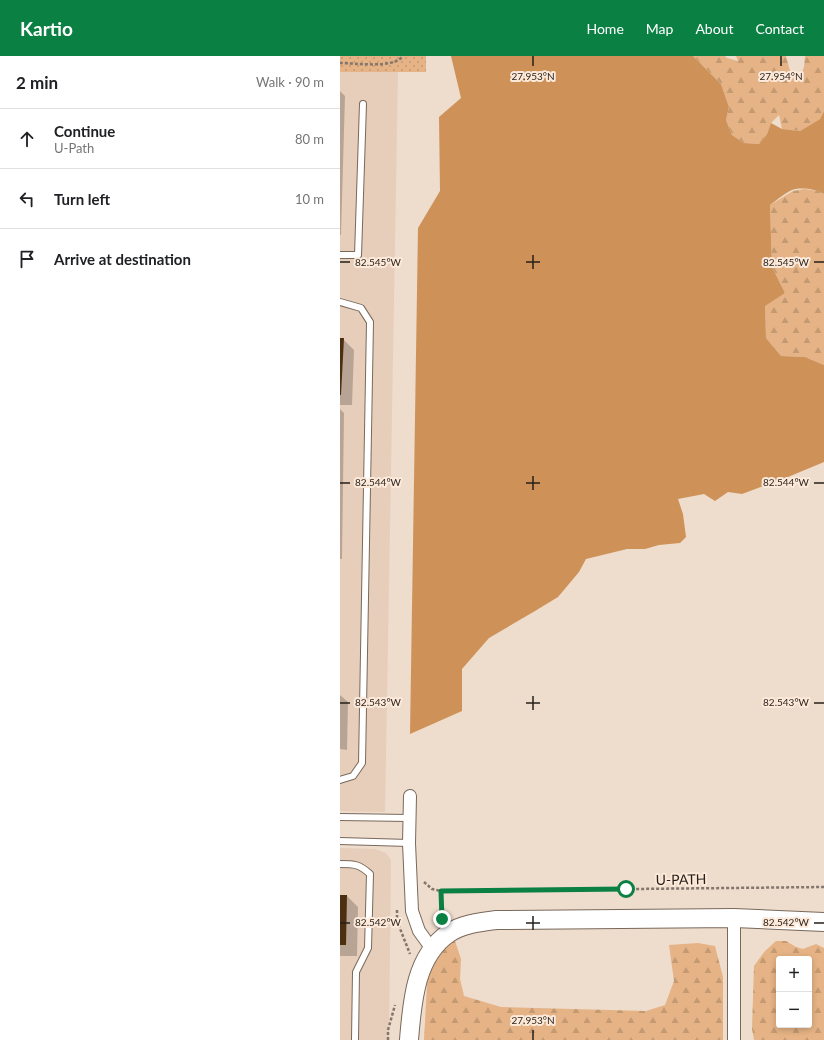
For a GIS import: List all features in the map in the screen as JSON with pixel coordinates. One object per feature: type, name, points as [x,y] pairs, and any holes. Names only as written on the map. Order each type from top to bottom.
[{"type":"street","points":[[410,796],[409,843],[412,911],[419,931],[432,949]]},
{"type":"street","points":[[734,918],[734,1040]]},
{"type":"street","points":[[409,1040],[413,1004],[421,969],[432,949],[449,933],[466,926],[487,921],[734,918],[824,922]]},
{"type":"lane","points":[[340,255],[358,256],[363,104]]},
{"type":"lane","points":[[340,302],[361,308],[370,322],[362,763],[353,776],[340,780]]},
{"type":"lane","points":[[340,817],[409,818]]},
{"type":"lane","points":[[340,841],[409,843]]},
{"type":"lane","points":[[340,864],[356,864],[364,868],[370,874],[368,948],[356,972],[355,1040]]},
{"type":"path","points":[[340,63],[388,64],[400,60],[403,56]]},
{"type":"path","name":"U-PATH","points":[[442,926],[441,891],[824,887]]},
{"type":"shaded area","points":[[451,56],[693,56],[721,84],[729,107],[726,120],[732,135],[744,143],[759,144],[767,134],[771,123],[782,129],[800,131],[820,119],[824,111],[824,194],[813,190],[796,189],[787,193],[770,205],[772,267],[785,293],[765,306],[766,338],[781,356],[805,357],[824,365],[824,462],[742,494],[728,492],[715,501],[704,494],[678,499],[683,514],[686,537],[680,543],[659,545],[645,549],[627,549],[586,559],[579,572],[558,597],[489,638],[462,669],[462,711],[410,734],[418,228],[440,191],[439,117],[461,98]]},
{"type":"shaded area","points":[[340,72],[398,72],[385,812],[340,811]]},
{"type":"shaded area","points":[[340,848],[375,849],[386,853],[391,860],[389,1040],[340,1040]]},
{"type":"green space","points":[[340,56],[426,56],[426,72],[340,72]]},
{"type":"green space","points":[[693,56],[725,56],[738,61],[736,56],[786,56],[790,71],[799,80],[804,67],[805,56],[824,56],[824,111],[820,119],[800,131],[782,129],[779,115],[771,123],[767,134],[759,144],[744,143],[732,135],[726,120],[729,107],[721,84]]},
{"type":"green space","points":[[805,189],[818,191],[824,194],[824,365],[805,357],[781,356],[766,338],[765,305],[785,293],[772,267],[770,205],[793,191]]},
{"type":"green space","points":[[454,938],[461,959],[460,979],[464,996],[501,1007],[646,1011],[665,1005],[674,981],[669,945],[698,943],[715,946],[723,977],[723,1040],[424,1040],[429,949]]},
{"type":"green space","points":[[776,941],[786,941],[803,949],[816,944],[824,948],[824,1040],[754,1040],[752,1029],[754,966],[765,951]]},
{"type":"building","points":[[340,338],[344,338],[341,395],[340,395]]},
{"type":"building","points":[[340,895],[347,895],[346,945],[340,945]]},
{"type":"route","points":[[442,919],[441,891],[626,889]]}]
